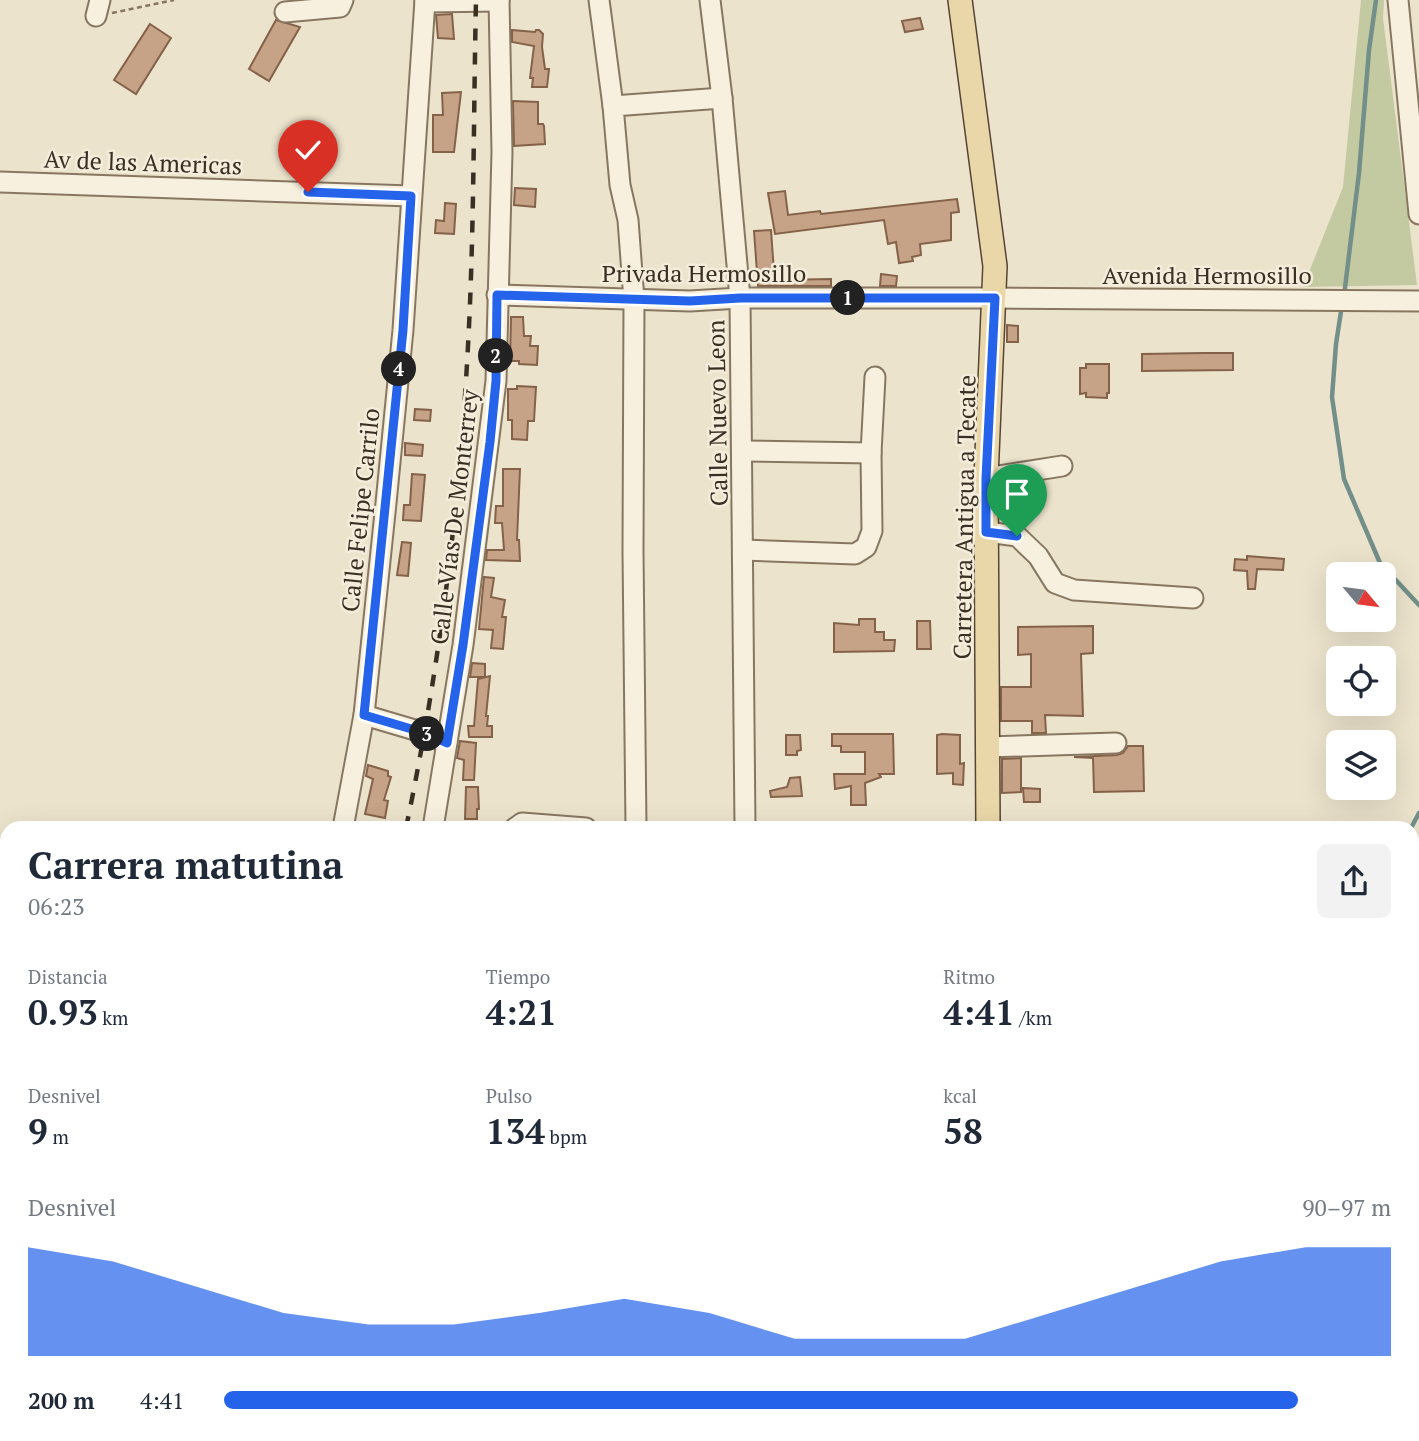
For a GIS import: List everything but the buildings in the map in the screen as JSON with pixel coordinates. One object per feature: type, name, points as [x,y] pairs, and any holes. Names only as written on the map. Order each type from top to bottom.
[{"type":"main road","name":"Carretera Antigua a Tecate","points":[[960,0],[995,266],[986,478],[988,821]]},
{"type":"street","points":[[285,12],[341,7],[343,0]]},
{"type":"street","points":[[425,1],[499,0]]},
{"type":"street","name":"Calle Vías De Monterrey","points":[[434,821],[463,645],[496,381],[502,152],[499,0]]},
{"type":"street","points":[[599,0],[620,185],[628,220],[634,300],[632,551],[636,821]]},
{"type":"street","name":"Calle Nuevo Leon","points":[[710,0],[722,98],[740,298],[746,821]]},
{"type":"street","points":[[1398,0],[1419,214]]},
{"type":"street","name":"Calle Felipe Carrilo","points":[[344,821],[364,715],[403,330],[425,1]]},
{"type":"street","points":[[613,106],[722,98]]},
{"type":"street","name":"Av de las Americas","points":[[0,182],[411,196]]},
{"type":"street","name":"Privada Hermosillo","points":[[497,295],[690,301],[740,298],[995,298]]},
{"type":"street","name":"Avenida Hermosillo","points":[[995,298],[1419,301]]},
{"type":"street","points":[[743,550],[855,554],[866,547],[872,531],[875,377]]},
{"type":"street","points":[[743,451],[872,453]]},
{"type":"street","points":[[986,478],[1062,466]]},
{"type":"street","points":[[986,532],[1017,536],[1038,556],[1055,583],[1074,590],[1193,598]]},
{"type":"street","points":[[364,715],[425,733],[447,743]]},
{"type":"street","points":[[988,747],[1116,743]]},
{"type":"path","points":[[98,8],[174,0]]},
{"type":"green space","points":[[1361,0],[1384,0],[1383,18],[1417,285],[1303,287],[1343,187]]},
{"type":"waterway","points":[[1344,296],[1376,0]]},
{"type":"waterway","points":[[1342,305],[1332,397],[1344,479],[1380,563],[1419,605]]},
{"type":"waterway","points":[[1415,821],[1419,813]]},
{"type":"railway","points":[[407,821],[442,622],[464,415],[471,276],[476,0]]},
{"type":"route","points":[[308,192],[411,196],[403,330],[364,715],[425,733],[447,743],[490,442],[496,381],[497,295],[690,301],[740,298],[995,298],[986,532],[1017,536]]}]
